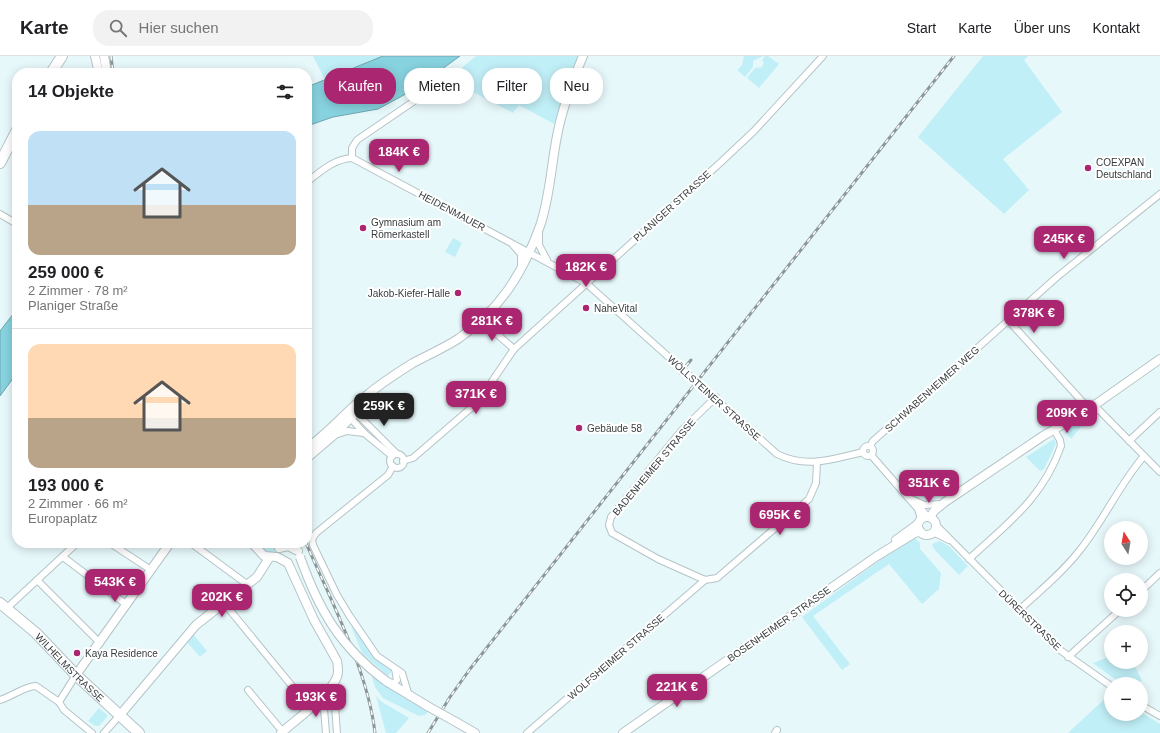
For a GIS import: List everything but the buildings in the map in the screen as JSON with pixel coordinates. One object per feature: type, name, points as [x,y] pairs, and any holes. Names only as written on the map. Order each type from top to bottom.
[{"type":"main road","points":[[54,68],[62,56]]},
{"type":"main road","points":[[0,163],[12,140]]},
{"type":"main road","name":"WILHELMSTRASSE","points":[[3,605],[36,633],[76,675],[139,733]]},
{"type":"street","points":[[95,56],[98,68]]},
{"type":"street","points":[[104,56],[106,68]]},
{"type":"street","points":[[312,444],[351,413],[378,387],[401,371],[458,339],[482,321],[504,297],[521,268],[540,225],[547,198],[557,135],[567,95],[583,56]]},
{"type":"street","name":"PLANIGER STRASSE","points":[[395,669],[377,656],[337,595],[313,545],[312,539],[316,533],[388,475],[393,466],[400,467],[403,461],[413,458],[478,402],[514,349],[754,131],[823,56]]},
{"type":"street","points":[[312,178],[325,167],[337,161],[352,158],[352,148],[357,140],[410,104]]},
{"type":"street","name":"HEIDENMAUER","points":[[352,158],[548,261],[586,283]]},
{"type":"street","name":"SCHWABENHEIMER WEG","points":[[870,446],[873,440],[1057,277],[1160,194]]},
{"type":"street","points":[[0,214],[12,221]]},
{"type":"street","points":[[540,225],[539,245],[548,261]]},
{"type":"street","name":"HEIDENMAUER","points":[[509,241],[520,254],[521,268]]},
{"type":"street","points":[[570,298],[577,286],[574,276]]},
{"type":"street","name":"WÖLLSTEINER STRASSE","points":[[586,283],[659,349],[716,397],[777,454],[790,460],[802,463],[817,462],[863,452]]},
{"type":"street","points":[[1008,320],[1090,406],[1129,441],[1160,472]]},
{"type":"street","points":[[482,321],[514,349]]},
{"type":"street","name":"BOSENHEIMER STRASSE","points":[[1090,406],[1160,353]]},
{"type":"street","name":"BOSENHEIMER STRASSE","points":[[877,556],[904,532],[927,523],[934,511],[946,502],[1160,359]]},
{"type":"street","name":"BADENHEIMER STRASSE","points":[[705,580],[658,559],[623,540],[612,533],[609,525],[612,517],[682,430],[716,397]]},
{"type":"street","points":[[1129,441],[1160,412]]},
{"type":"street","points":[[351,413],[364,432],[395,455],[402,457],[403,461]]},
{"type":"street","points":[[312,454],[334,436],[351,413]]},
{"type":"street","points":[[351,413],[395,455]]},
{"type":"street","points":[[970,559],[1027,506],[1045,480],[1061,446],[1060,440],[1054,430]]},
{"type":"street","points":[[334,436],[346,431],[364,432]]},
{"type":"street","points":[[870,446],[873,450],[871,455],[866,456],[863,452],[864,448],[870,446]]},
{"type":"street","points":[[393,466],[390,462],[395,455]]},
{"type":"street","points":[[871,455],[909,498],[927,523]]},
{"type":"street","points":[[1019,610],[1060,572],[1080,550],[1093,532],[1119,489],[1144,456]]},
{"type":"street","points":[[705,580],[716,578],[809,499],[816,483],[817,462]]},
{"type":"street","name":"BOSENHEIMER STRASSE","points":[[623,733],[877,556],[927,523],[969,488]]},
{"type":"street","points":[[909,498],[916,502],[933,506],[946,502]]},
{"type":"street","points":[[916,502],[927,523]]},
{"type":"street","name":"DÜRERSTRASSE","points":[[927,523],[957,546],[1019,610],[1068,656],[1104,681]]},
{"type":"street","points":[[3,605],[37,580],[72,548]]},
{"type":"street","points":[[117,548],[150,570]]},
{"type":"street","points":[[59,702],[76,675],[166,548]]},
{"type":"street","points":[[198,548],[248,585]]},
{"type":"street","points":[[261,548],[262,555],[276,551]]},
{"type":"street","points":[[291,548],[299,554]]},
{"type":"street","points":[[297,548],[313,594],[330,624],[351,651],[388,683],[476,733]]},
{"type":"street","points":[[104,733],[196,625],[260,575],[276,551]]},
{"type":"street","points":[[248,690],[282,732],[327,691],[337,676],[337,661],[314,620],[297,582],[292,564],[276,551]]},
{"type":"street","points":[[63,557],[126,605]]},
{"type":"street","points":[[1148,584],[1160,573]]},
{"type":"street","points":[[37,580],[100,643]]},
{"type":"street","name":"WOLFSHEIMER STRASSE","points":[[527,733],[705,580]]},
{"type":"street","points":[[224,604],[310,708]]},
{"type":"street","points":[[1068,656],[1112,617]]},
{"type":"street","points":[[388,683],[394,683],[398,680],[395,669]]},
{"type":"street","points":[[395,669],[402,673],[409,696]]},
{"type":"street","points":[[0,700],[33,686],[39,687],[59,702],[64,710],[92,733]]},
{"type":"street","points":[[327,691],[335,706],[337,733]]},
{"type":"street","points":[[319,699],[324,709],[326,733]]},
{"type":"street","points":[[1148,709],[1160,716]]},
{"type":"street","points":[[325,723],[331,719],[337,721]]},
{"type":"shaded area","points":[[313,56],[383,56],[354,68],[324,68],[324,78]]},
{"type":"shaded area","points":[[383,56],[460,56],[443,68],[404,68],[404,95],[396,99],[396,68],[354,68]]},
{"type":"shaded area","points":[[476,56],[579,56],[575,68],[550,68],[550,104],[561,104],[554,124],[519,105],[513,113],[496,104],[542,104],[542,68],[482,68],[482,97],[474,93],[474,68],[461,68]]},
{"type":"shaded area","points":[[744,56],[763,56],[753,61],[753,67],[745,77],[737,70],[742,65]]},
{"type":"shaded area","points":[[765,56],[768,56],[779,64],[759,88],[747,78],[755,68],[762,67],[764,63],[762,60]]},
{"type":"shaded area","points":[[983,56],[1028,56],[1024,60],[1062,112],[1003,159],[1029,190],[1004,214],[918,137]]},
{"type":"shaded area","points":[[324,80],[324,104],[387,104],[378,109],[333,117],[312,124],[312,85]]},
{"type":"shaded area","points":[[453,238],[462,243],[455,257],[445,252]]},
{"type":"shaded area","points":[[12,315],[12,380],[0,396],[0,331]]},
{"type":"shaded area","points":[[1091,412],[1092,413],[1071,439],[1065,431]]},
{"type":"shaded area","points":[[1054,439],[1056,443],[1055,446],[1044,469],[1040,471],[1026,457]]},
{"type":"shaded area","points":[[913,536],[920,543],[920,549],[941,573],[939,589],[922,604],[889,564],[813,616],[850,664],[842,670],[802,617]]},
{"type":"shaded area","points":[[939,541],[949,546],[968,566],[959,575],[934,549],[932,544]]},
{"type":"shaded area","points":[[264,548],[276,548],[274,552],[270,554]]},
{"type":"shaded area","points":[[351,626],[381,662],[392,670],[388,676],[362,653]]},
{"type":"shaded area","points":[[193,634],[207,651],[200,657],[186,641]]},
{"type":"shaded area","points":[[1104,659],[1104,669],[1136,669],[1140,677],[1112,677],[1093,663]]},
{"type":"shaded area","points":[[372,677],[429,711],[425,715],[419,716],[383,698],[375,687]]},
{"type":"shaded area","points":[[376,696],[382,702],[409,718],[396,733],[386,733]]},
{"type":"shaded area","points":[[1104,700],[1104,721],[1148,721],[1148,716],[1160,724],[1160,733],[1068,733]]},
{"type":"shaded area","points":[[99,708],[107,715],[107,717],[99,726],[95,726],[88,721]]},
{"type":"railway","points":[[111,56],[112,68]]},
{"type":"railway","points":[[428,733],[450,697],[470,669],[954,56]]},
{"type":"railway","points":[[680,373],[691,360]]},
{"type":"railway","points":[[308,548],[357,661],[365,685],[375,733]]},
{"type":"place","name":"COEXPAN Deutschland","points":[[1088,168]]},
{"type":"place","name":"Gymnasium am Römerkastell","points":[[363,228]]},
{"type":"place","name":"Jakob-Kiefer-Halle","points":[[458,293]]},
{"type":"place","name":"NaheVital","points":[[586,308]]},
{"type":"place","name":"Gebäude 58","points":[[579,428]]},
{"type":"place","name":"Kaya Residence","points":[[77,653]]}]
